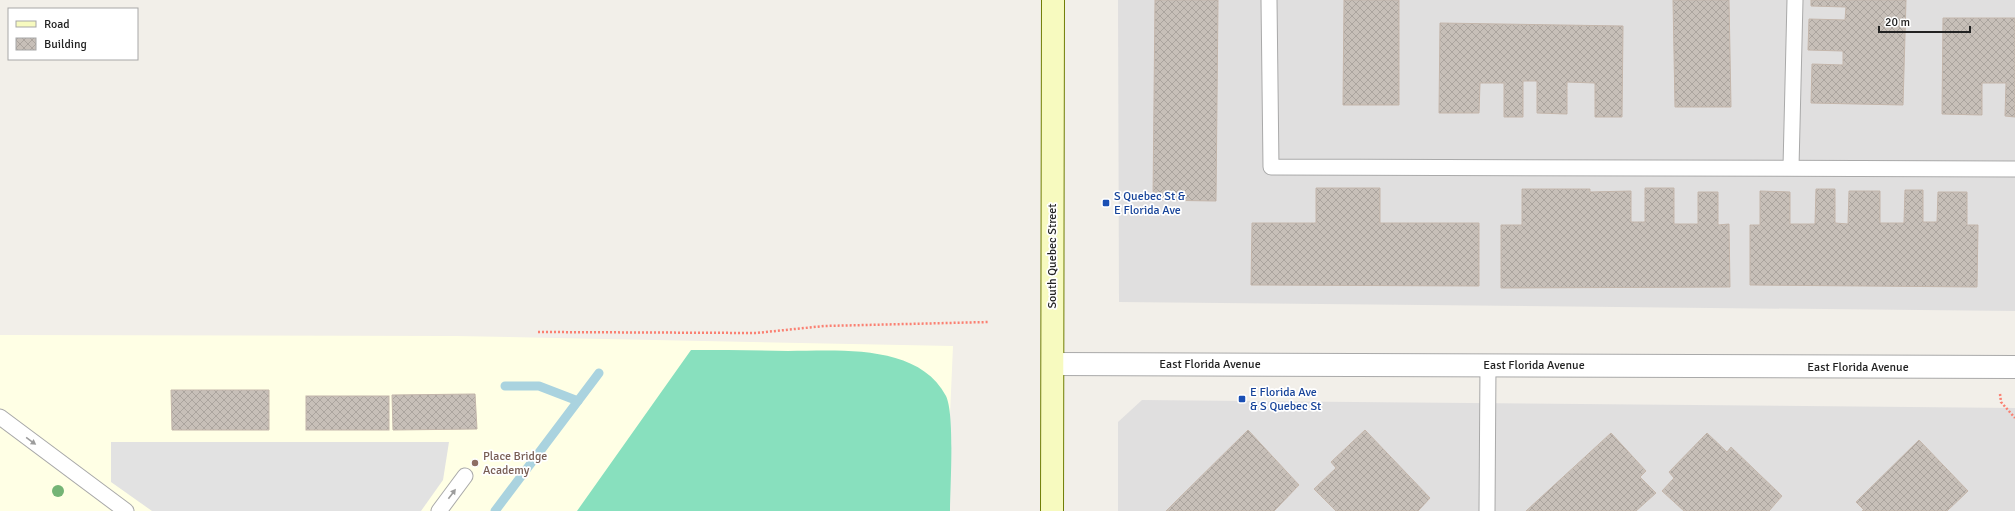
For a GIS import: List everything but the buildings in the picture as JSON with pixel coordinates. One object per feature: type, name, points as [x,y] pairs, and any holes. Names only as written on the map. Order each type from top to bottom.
[{"type":"main road","name":"South Quebec Street","points":[[1052,511],[1053,0]]},
{"type":"street","name":"East Florida Avenue","points":[[1052,364],[2015,367]]},
{"type":"lane","points":[[1269,0],[1271,167],[1791,167],[2015,169]]},
{"type":"lane","points":[[1791,167],[1795,0]]},
{"type":"lane","points":[[1487,511],[1488,365]]},
{"type":"lane","points":[[0,417],[126,511]]},
{"type":"lane","points":[[439,511],[465,476]]},
{"type":"path","points":[[538,332],[756,333],[824,326],[989,322]]},
{"type":"shaded area","points":[[1118,0],[2015,0],[2015,311],[1119,302]]},
{"type":"shaded area","name":"Place Bridge Academy","points":[[0,335],[455,336],[953,346],[950,415],[950,511],[0,511]]},
{"type":"shaded area","points":[[1142,400],[2015,408],[2015,511],[1118,511],[1118,422]]},
{"type":"shaded area","points":[[111,442],[449,442],[443,480],[421,511],[152,511],[111,482]]},
{"type":"green space","points":[[691,350],[853,351],[897,358],[917,367],[933,379],[946,396],[949,405],[951,434],[950,511],[577,511]]},
{"type":"waterway","points":[[495,511],[599,373]]},
{"type":"waterway","points":[[505,386],[539,386],[578,401]]},
{"type":"place","name":"S Quebec St & E Florida Ave","points":[[1106,203]]},
{"type":"place","name":"E Florida Ave & S Quebec St","points":[[1242,399]]},
{"type":"place","name":"Place Bridge Academy","points":[[475,463]]}]
